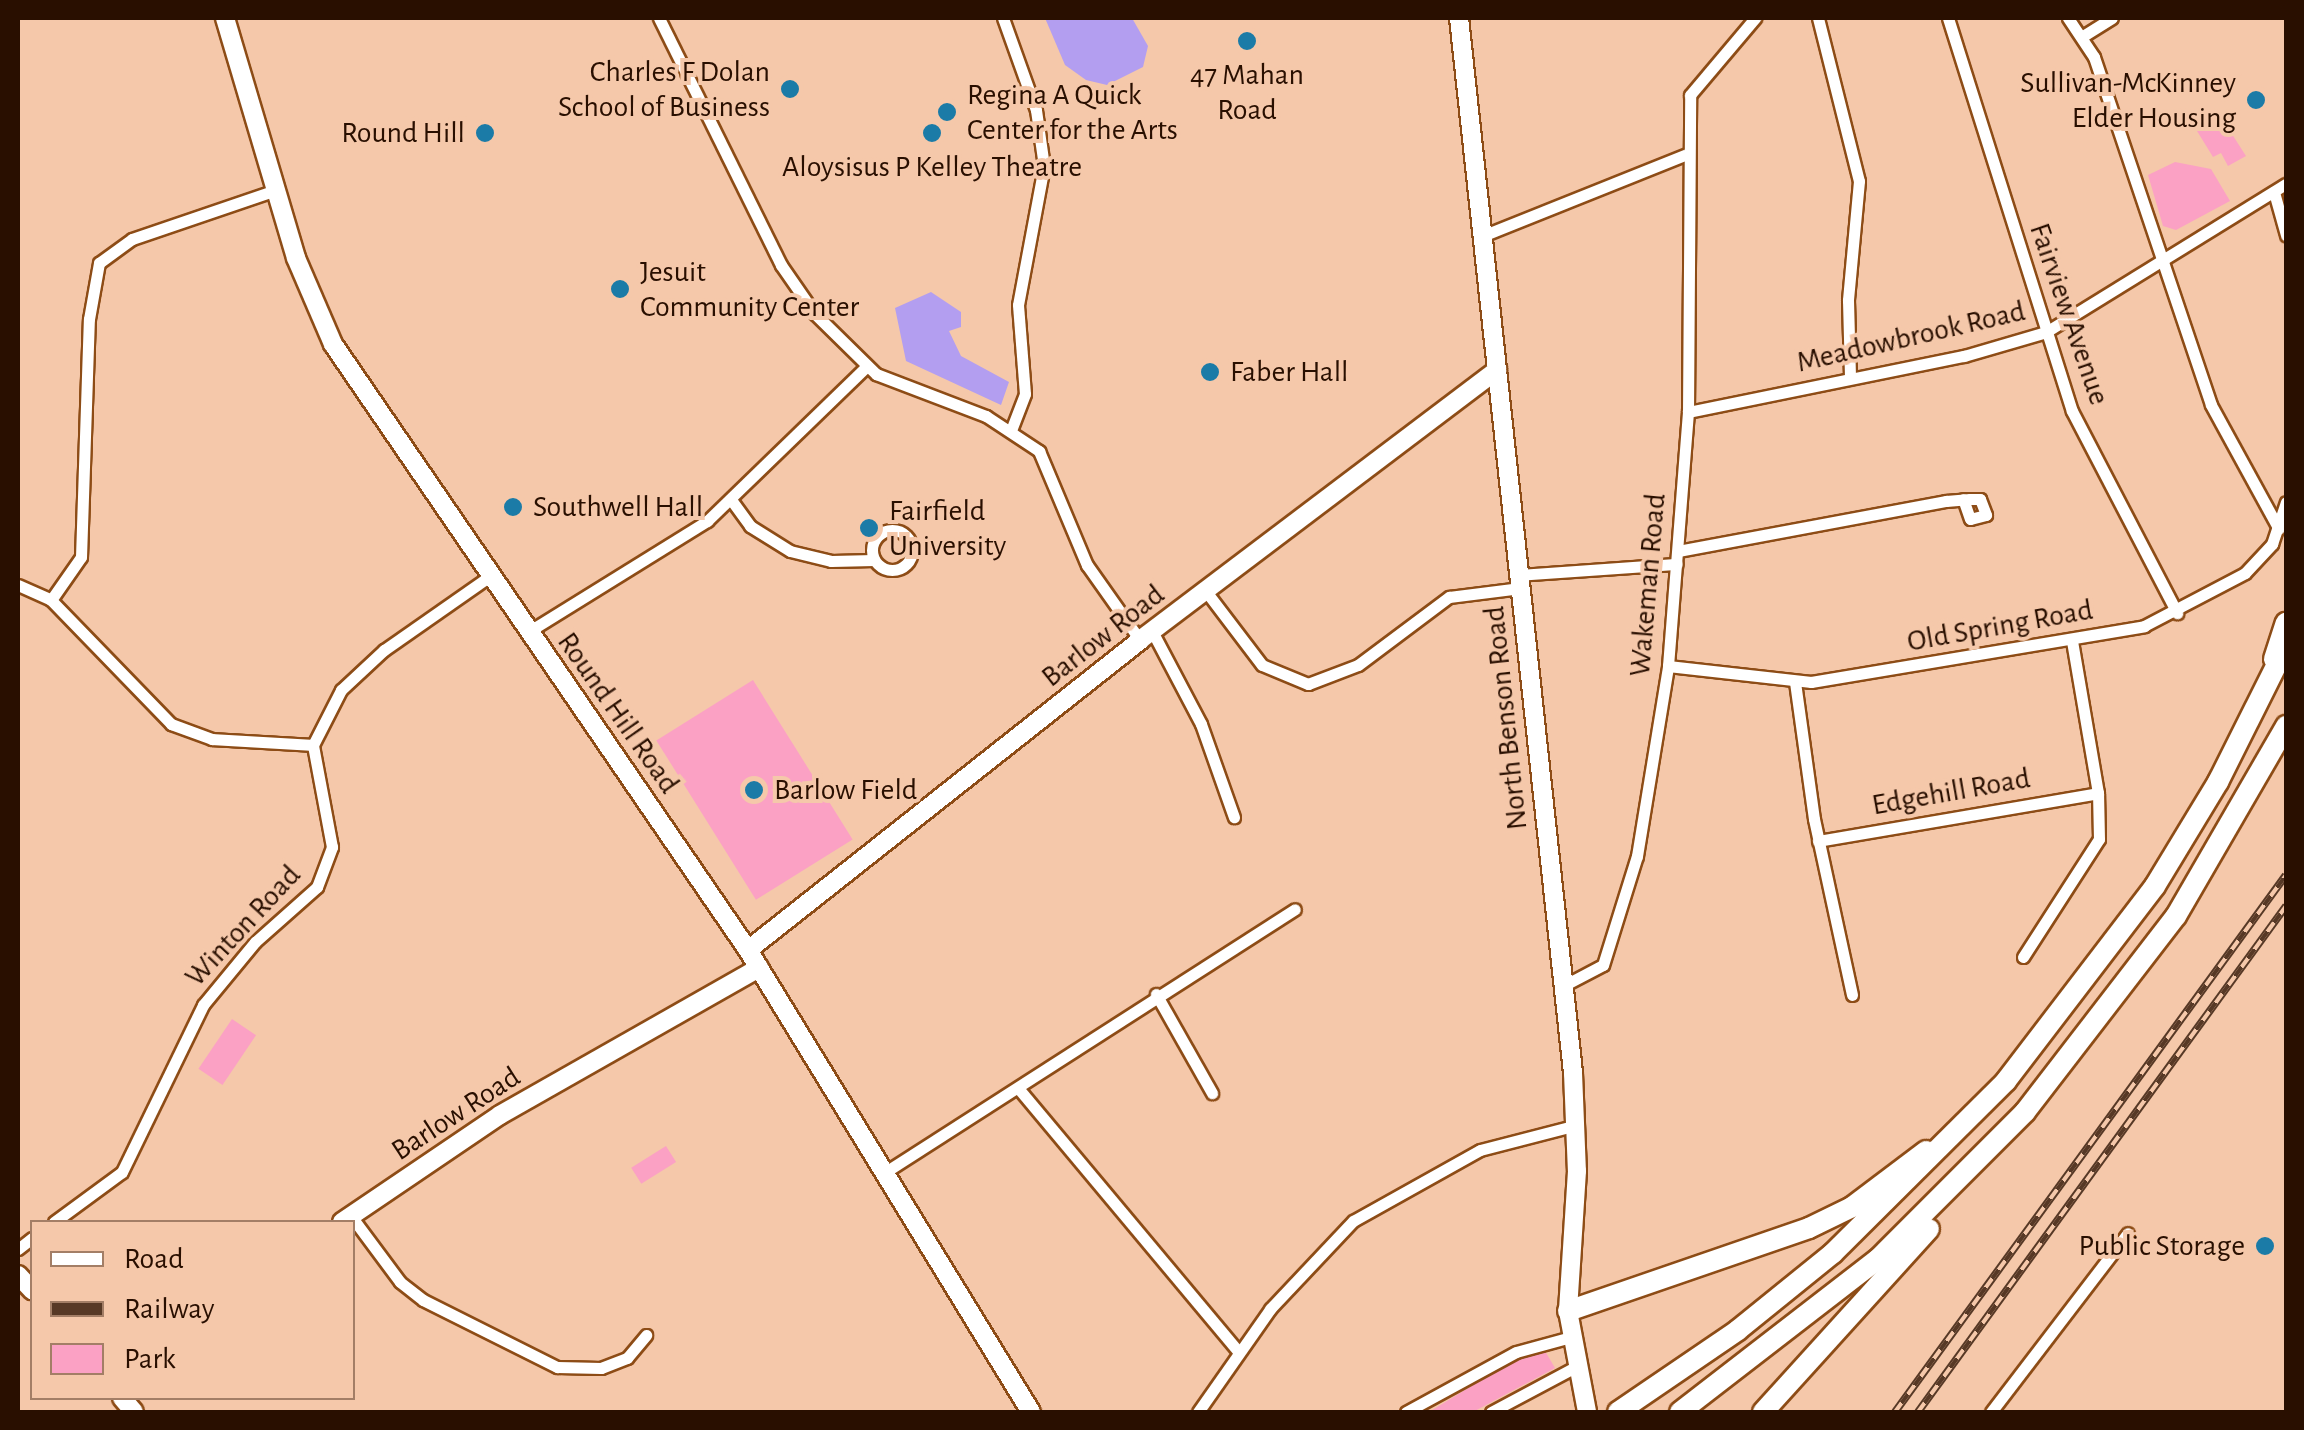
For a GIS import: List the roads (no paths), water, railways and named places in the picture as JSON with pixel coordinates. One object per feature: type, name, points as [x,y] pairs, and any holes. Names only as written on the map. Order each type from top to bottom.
[{"type":"highway","points":[[2256,710],[2286,623]]},
{"type":"highway","points":[[1618,1412],[1802,1280],[1980,1111],[2132,920],[2256,710],[2286,646]]},
{"type":"highway","points":[[1762,1412],[2053,1079],[2184,904],[2286,726]]},
{"type":"highway","points":[[1680,1412],[1878,1258],[2053,1079]]},
{"type":"highway","points":[[1568,1310],[1830,1218],[1980,1111]]},
{"type":"main road","name":"Round Hill Road","points":[[225,18],[276,190],[332,344],[748,950],[1031,1412]]},
{"type":"main road","name":"North Benson Road","points":[[1459,18],[1576,1124],[1568,1310],[1587,1412]]},
{"type":"main road","name":"Barlow Road","points":[[748,950],[1146,635],[1497,370]]},
{"type":"main road","name":"Barlow Road","points":[[347,1219],[500,1115],[759,968]]},
{"type":"street","points":[[659,18],[781,264],[832,336],[899,388],[986,416],[1046,460],[1087,566],[1146,635],[1201,724],[1219,789],[1234,817]]},
{"type":"street","points":[[1003,18],[1036,110],[1044,166],[1018,305],[1025,394],[1012,432]]},
{"type":"street","name":"Wakeman Road","points":[[1562,987],[1596,971],[1610,952],[1637,856],[1668,666],[1688,412],[1685,155],[1690,95],[1698,80],[1755,18]]},
{"type":"street","points":[[1818,18],[1858,181],[1848,300],[1850,378]]},
{"type":"street","name":"Fairview Avenue","points":[[1948,18],[2072,411],[2178,613]]},
{"type":"street","points":[[2068,18],[2083,36],[2210,405],[2279,529]]},
{"type":"street","points":[[2083,36],[2112,18]]},
{"type":"street","points":[[1482,236],[1685,155]]},
{"type":"street","name":"Meadowbrook Road","points":[[1688,412],[2046,332],[2286,184]]},
{"type":"street","points":[[51,600],[81,557],[88,319],[99,263],[132,240],[276,190]]},
{"type":"street","points":[[2274,192],[2286,235]]},
{"type":"street","points":[[528,632],[732,501],[867,366]]},
{"type":"street","points":[[1206,590],[1262,665],[1308,684],[1358,665],[1450,597],[1519,582],[1677,558],[1962,499]]},
{"type":"street","points":[[732,501],[750,526],[790,551],[831,562],[874,560]]},
{"type":"street","name":"Old Spring Road","points":[[1668,666],[1795,682],[2072,640],[2178,613],[2246,573],[2279,529],[2286,502]]},
{"type":"street","points":[[18,585],[51,600],[170,724],[212,739],[313,745],[325,715],[358,670],[490,576]]},
{"type":"street","points":[[2023,957],[2097,844],[2098,793],[2072,640]]},
{"type":"street","points":[[1795,682],[1818,841],[1852,994]]},
{"type":"street","name":"Winton Road","points":[[57,1220],[122,1172],[203,1004],[255,942],[318,887],[332,847],[313,745]]},
{"type":"street","name":"Edgehill Road","points":[[1818,841],[2098,793]]},
{"type":"street","points":[[884,1173],[1156,994],[1295,909]]},
{"type":"street","points":[[1156,994],[1212,1093]]},
{"type":"street","points":[[1018,1088],[1238,1351]]},
{"type":"street","points":[[1198,1412],[1238,1351],[1326,1244],[1353,1221],[1480,1150],[1576,1124]]},
{"type":"street","points":[[355,1229],[400,1282],[423,1300],[557,1367],[601,1368],[634,1352],[646,1335]]},
{"type":"street","points":[[1992,1412],[2128,1234]]},
{"type":"street","points":[[1406,1412],[1516,1352],[1571,1338]]},
{"type":"street","points":[[1492,1412],[1576,1366]]},
{"type":"railway","points":[[1895,1412],[2286,875]]},
{"type":"railway","points":[[1918,1412],[2286,906]]},
{"type":"place","name":"47 Mahan Road","points":[[1247,41]]},
{"type":"place","name":"Charles F Dolan School of Business","points":[[790,89]]},
{"type":"place","name":"Sullivan-McKinney Elder Housing","points":[[2256,100]]},
{"type":"place","name":"Regina A Quick Center for the Arts","points":[[947,112]]},
{"type":"place","name":"Round Hill","points":[[485,133]]},
{"type":"place","name":"Aloysisus P Kelley Theatre","points":[[932,133]]},
{"type":"place","name":"Jesuit Community Center","points":[[620,289]]},
{"type":"place","name":"Faber Hall","points":[[1210,372]]},
{"type":"place","name":"Southwell Hall","points":[[513,507]]},
{"type":"place","name":"Fairfield University","points":[[869,528]]},
{"type":"place","name":"Barlow Field","points":[[754,790]]},
{"type":"place","name":"Public Storage","points":[[2265,1246]]}]
